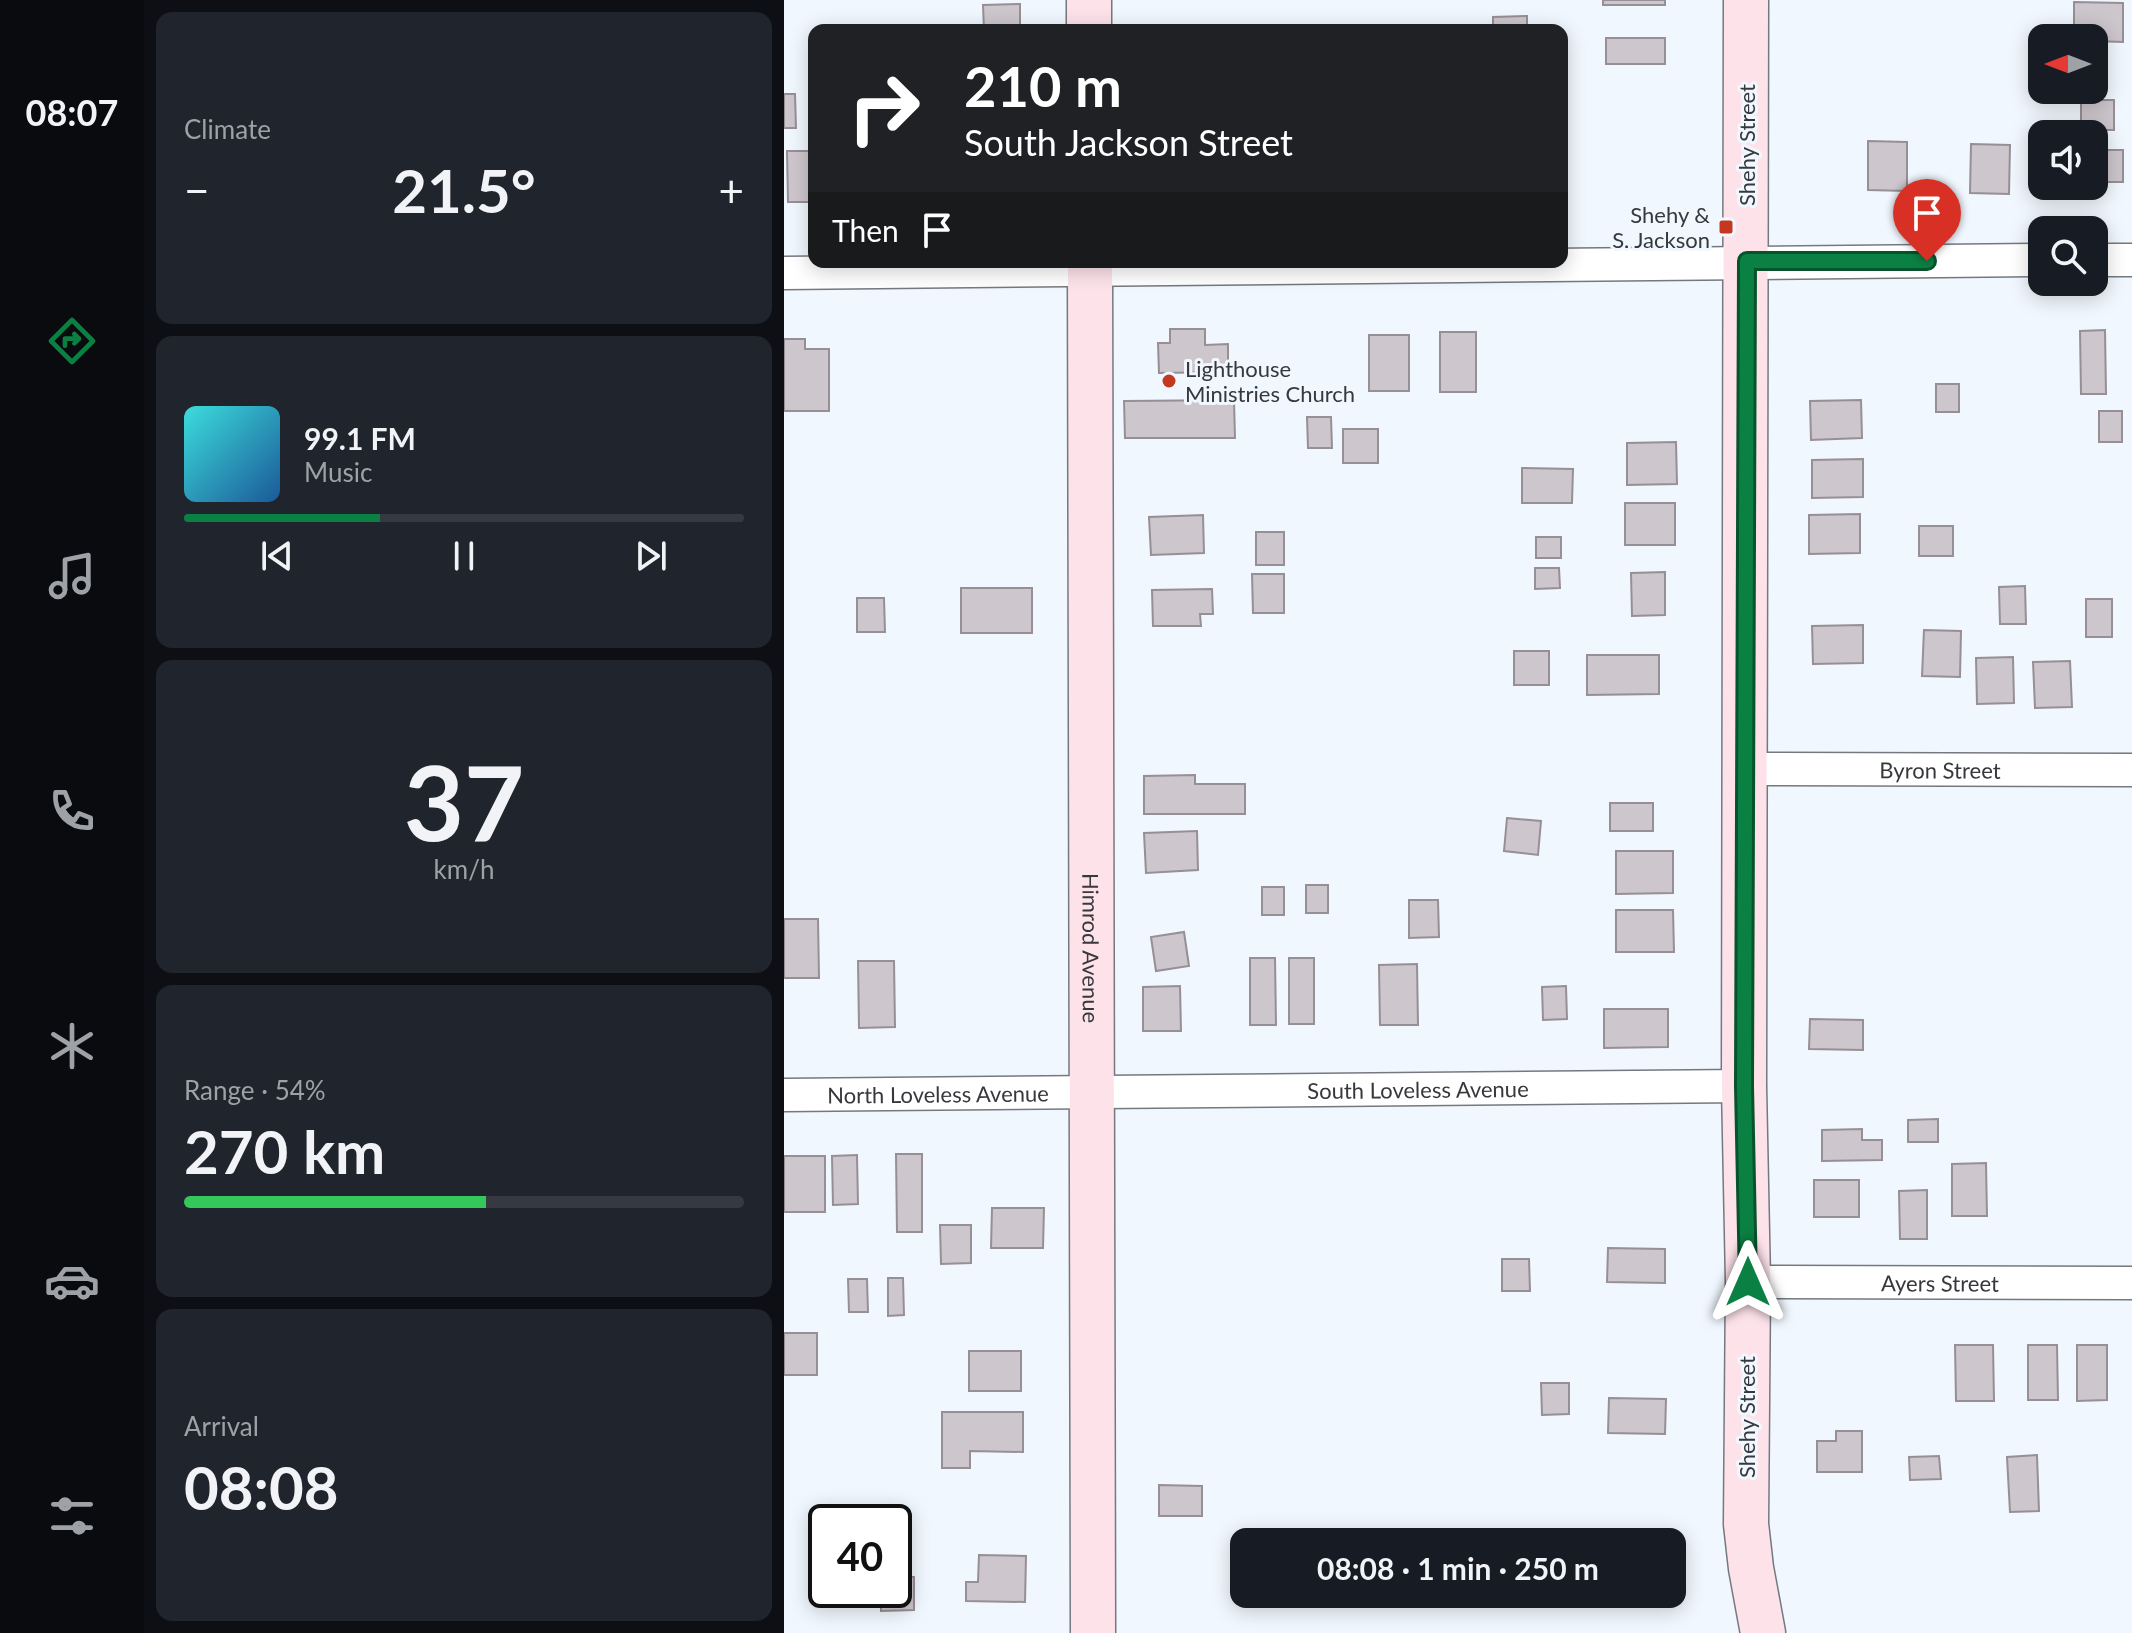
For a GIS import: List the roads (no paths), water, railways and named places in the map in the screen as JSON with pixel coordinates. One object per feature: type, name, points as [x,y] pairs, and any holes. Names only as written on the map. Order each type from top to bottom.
[{"type":"street","points":[[1089,0],[1089,24]]},
{"type":"street","name":"Shehy Street","points":[[1746,0],[1746,1524],[1763,1633]]},
{"type":"street","points":[[1568,263],[2028,260]]},
{"type":"street","points":[[2108,260],[2132,260]]},
{"type":"street","points":[[784,273],[1039,268]]},
{"type":"street","name":"Himrod Avenue","points":[[1090,268],[1093,1633]]},
{"type":"street","name":"Byron Street","points":[[1746,769],[2132,770]]},
{"type":"street","name":"South Loveless Avenue","points":[[1092,1091],[1744,1086]]},
{"type":"street","name":"North Loveless Avenue","points":[[784,1095],[1092,1091]]},
{"type":"street","name":"Ayers Street","points":[[1748,1282],[2132,1283]]},
{"type":"place","name":"Shehy & S. Jackson","points":[[1726,227]]},
{"type":"place","name":"Lighthouse Ministries Church","points":[[1169,381]]}]
